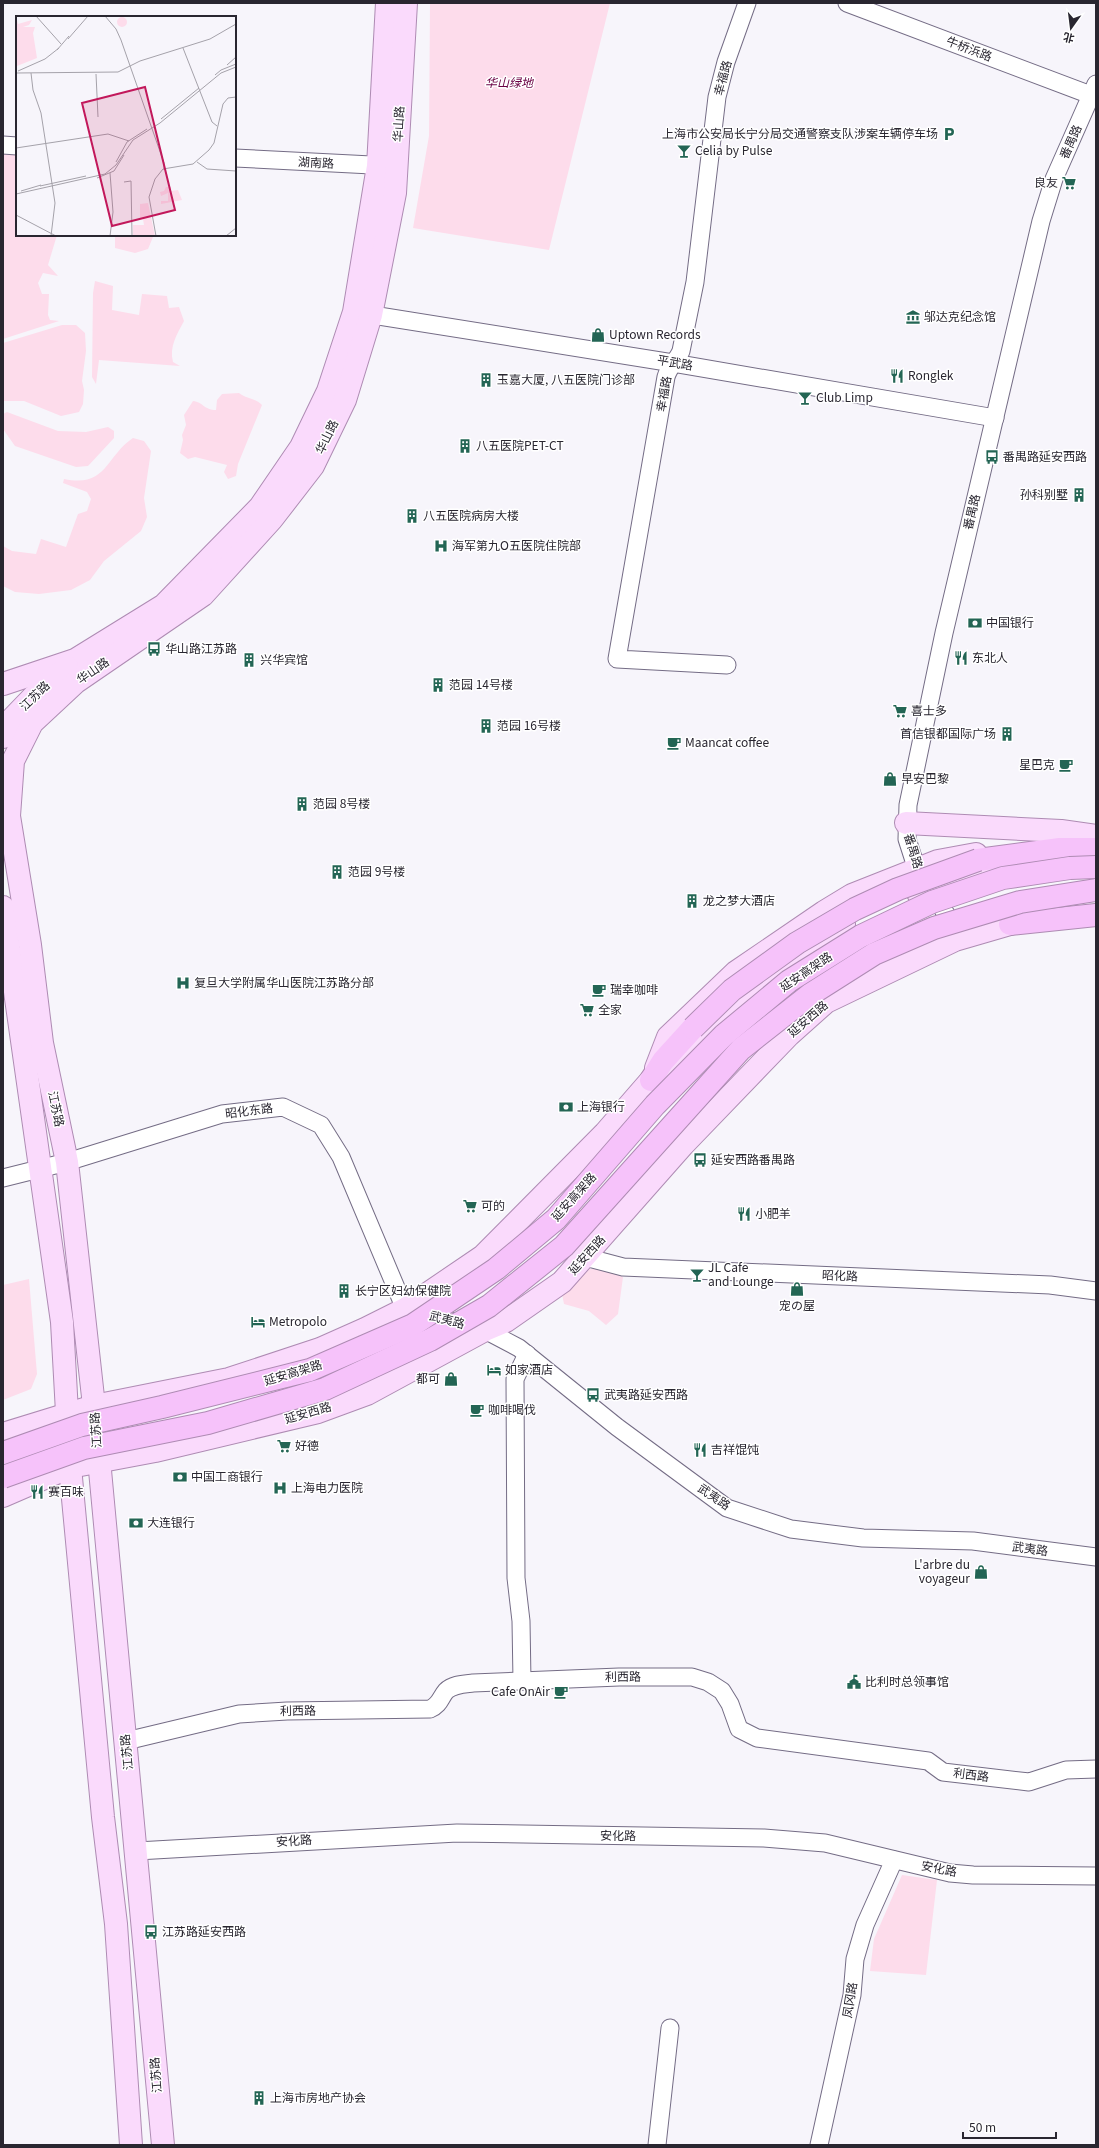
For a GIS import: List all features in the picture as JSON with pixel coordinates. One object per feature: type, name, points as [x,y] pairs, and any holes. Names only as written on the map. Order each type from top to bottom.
[{"type":"highway","points":[[651,1080],[663,1061],[693,1028],[732,990],[797,943],[855,909],[898,889],[978,860],[1060,849],[1096,849]]},
{"type":"highway","name":"延安高架路","points":[[3,1453],[82,1425],[162,1408],[310,1370],[413,1325],[496,1269],[556,1219],[655,1105],[724,1035],[789,981],[861,936],[932,902],[1003,878],[1070,868],[1096,867]]},
{"type":"highway","name":"延安高架路","points":[[3,1477],[84,1448],[208,1423],[325,1389],[430,1340],[489,1306],[564,1246],[741,1050],[811,994],[874,954],[934,928],[1020,902],[1096,890]]},
{"type":"highway","points":[[1010,924],[1096,915]]},
{"type":"main road","name":"华山路","points":[[32,723],[76,682],[204,595],[272,519],[316,459],[345,400],[362,314],[395,193],[388,166],[386,3]]},
{"type":"main road","name":"华山路","points":[[388,166],[406,3]]},
{"type":"main road","name":"华山路","points":[[3,684],[75,660],[164,605],[260,507],[301,447],[328,392],[362,314]]},
{"type":"main road","name":"江苏路","points":[[5,728],[34,696],[75,660]]},
{"type":"main road","name":"江苏路","points":[[32,723],[13,761],[9,816],[30,945],[42,1043],[67,1162],[94,1406],[98,1461],[137,1851],[163,2145]]},
{"type":"main road","points":[[5,728],[32,723]]},
{"type":"main road","points":[[906,823],[1061,831],[1096,836]]},
{"type":"main road","points":[[3,1434],[94,1406],[229,1379],[320,1349],[405,1309],[483,1256],[605,1133],[651,1080],[668,1037],[736,972],[824,912],[852,895],[938,861],[1047,840],[1096,842]]},
{"type":"main road","points":[[651,1080],[676,1066],[745,1002],[845,923],[865,913],[930,888],[1009,864],[1096,856]]},
{"type":"main road","name":"延安西路","points":[[3,1496],[70,1467],[155,1451],[318,1412],[367,1394],[485,1330],[506,1321],[562,1282],[683,1145],[789,1035],[826,1002],[955,940],[1010,924],[1034,907],[1096,898]]},
{"type":"main road","name":"江苏路","points":[[3,907],[62,1322],[70,1467],[103,1817],[116,1924],[131,2145]]},
{"type":"main road","points":[[1010,924],[1096,923]]},
{"type":"street","name":"幸福路","points":[[726,665],[617,659],[666,377],[668,368],[678,359],[681,351],[695,282],[721,78],[747,3]]},
{"type":"street","name":"牛桥浜路","points":[[847,3],[1094,92]]},
{"type":"street","name":"番禺路","points":[[955,940],[946,914],[917,870],[907,839],[906,823],[910,797],[944,633],[1046,200],[1094,92]]},
{"type":"street","points":[[3,145],[16,146]]},
{"type":"street","name":"湖南路","points":[[236,158],[388,166]]},
{"type":"street","name":"平武路","points":[[362,314],[673,363],[995,418]]},
{"type":"street","name":"昭化东路","points":[[3,1178],[40,1167],[67,1162],[222,1114],[283,1107],[321,1125],[341,1157],[405,1309]]},
{"type":"street","name":"昭化路","points":[[585,1257],[623,1267],[1050,1285],[1096,1291]]},
{"type":"street","name":"武夷路","points":[[405,1309],[485,1330],[519,1348],[617,1427],[727,1508],[791,1529],[863,1538],[973,1541],[1096,1557]]},
{"type":"street","points":[[522,1680],[521,1621],[516,1578],[515,1379],[527,1354]]},
{"type":"street","name":"利西路","points":[[126,1741],[238,1714],[287,1711],[430,1710],[440,1703],[446,1691],[459,1685],[522,1680],[619,1677],[692,1677],[708,1682],[722,1691],[730,1704],[739,1729],[749,1736],[786,1744],[928,1761],[943,1772],[1029,1782],[1066,1770],[1096,1769]]},
{"type":"street","name":"安化路","points":[[137,1851],[384,1835],[457,1833],[764,1838],[825,1843],[894,1860],[950,1872],[973,1875],[1096,1876]]},
{"type":"street","name":"凤冈路","points":[[819,2145],[852,1995],[855,1959],[865,1925],[894,1860]]},
{"type":"street","points":[[657,2145],[670,2028]]},
{"type":"green space","name":"华山绿地","points":[[430,3],[610,3],[549,250],[413,228],[429,136]]},
{"type":"green space","points":[[3,153],[16,154],[16,236],[57,236],[48,265],[58,276],[43,273],[38,283],[42,294],[49,294],[48,315],[50,320],[59,321],[3,339]]},
{"type":"green space","points":[[115,236],[153,236],[148,249],[135,253],[115,248]]},
{"type":"green space","points":[[95,281],[113,286],[112,310],[139,315],[142,294],[167,296],[169,308],[179,307],[184,321],[174,341],[172,356],[173,362],[180,366],[99,360],[96,384],[92,377],[93,293]]},
{"type":"green space","points":[[62,325],[76,325],[85,333],[86,351],[82,381],[84,390],[83,404],[79,412],[61,416],[24,401],[3,401],[3,343]]},
{"type":"green space","points":[[239,393],[257,401],[262,405],[238,464],[236,476],[228,479],[224,472],[227,465],[195,457],[188,459],[180,453],[183,440],[182,435],[186,425],[184,415],[193,401],[209,409],[216,410],[217,400],[222,394]]},
{"type":"green space","points":[[7,412],[58,431],[86,432],[108,427],[114,431],[114,438],[88,466],[76,467],[15,446],[3,429],[3,414]]},
{"type":"green space","points":[[133,438],[144,441],[151,451],[144,498],[147,517],[141,531],[104,561],[90,580],[71,590],[39,594],[15,592],[3,586],[3,546],[12,551],[36,554],[41,539],[66,547],[78,514],[87,511],[91,499],[87,492],[63,483],[64,479],[78,481],[89,479],[97,475]]},
{"type":"green space","points":[[583,1269],[606,1269],[623,1277],[618,1314],[606,1325],[589,1311],[564,1304],[562,1294]]},
{"type":"green space","points":[[29,1279],[37,1374],[31,1389],[3,1400],[3,1285]]},
{"type":"green space","points":[[902,1875],[937,1880],[926,1975],[870,1971],[874,1939]]},
{"type":"place","name":"上海市公安局长宁分局交通警察支队涉案车辆停车场","points":[[949,134]]},
{"type":"place","name":"Celia by Pulse","points":[[684,151]]},
{"type":"place","name":"良友","points":[[1069,183]]},
{"type":"place","name":"邬达克纪念馆","points":[[913,317]]},
{"type":"place","name":"Uptown Records","points":[[598,335]]},
{"type":"place","name":"Ronglek","points":[[897,376]]},
{"type":"place","name":"玉嘉大厦, 八五医院门诊部","points":[[486,380]]},
{"type":"place","name":"Club Limp","points":[[805,398]]},
{"type":"place","name":"八五医院PET-CT","points":[[465,446]]},
{"type":"place","name":"番禺路延安西路","points":[[992,457]]},
{"type":"place","name":"孙科别墅","points":[[1079,495]]},
{"type":"place","name":"八五医院病房大楼","points":[[412,516]]},
{"type":"place","name":"海军第九O五医院住院部","points":[[441,546]]},
{"type":"place","name":"中国银行","points":[[975,623]]},
{"type":"place","name":"华山路江苏路","points":[[154,649]]},
{"type":"place","name":"东北人","points":[[961,658]]},
{"type":"place","name":"兴华宾馆","points":[[249,660]]},
{"type":"place","name":"范园 14号楼","points":[[438,685]]},
{"type":"place","name":"喜士多","points":[[900,711]]},
{"type":"place","name":"范园 16号楼","points":[[486,726]]},
{"type":"place","name":"首信银都国际广场","points":[[1007,734]]},
{"type":"place","name":"Maancat coffee","points":[[674,743]]},
{"type":"place","name":"星巴克","points":[[1066,765]]},
{"type":"place","name":"早安巴黎","points":[[890,779]]},
{"type":"place","name":"范园 8号楼","points":[[302,804]]},
{"type":"place","name":"范园 9号楼","points":[[337,872]]},
{"type":"place","name":"龙之梦大酒店","points":[[692,901]]},
{"type":"place","name":"复旦大学附属华山医院江苏路分部","points":[[183,983]]},
{"type":"place","name":"瑞幸咖啡","points":[[599,990]]},
{"type":"place","name":"全家","points":[[587,1010]]},
{"type":"place","name":"上海银行","points":[[566,1107]]},
{"type":"place","name":"延安西路番禺路","points":[[700,1160]]},
{"type":"place","name":"可的","points":[[470,1206]]},
{"type":"place","name":"小肥羊","points":[[744,1214]]},
{"type":"place","name":"JL Cafe and Lounge","points":[[697,1275]]},
{"type":"place","name":"宠の屋","points":[[797,1289]]},
{"type":"place","name":"长宁区妇幼保健院","points":[[344,1291]]},
{"type":"place","name":"Metropolo","points":[[258,1322]]},
{"type":"place","name":"如家酒店","points":[[494,1370]]},
{"type":"place","name":"都可","points":[[451,1379]]},
{"type":"place","name":"武夷路延安西路","points":[[593,1395]]},
{"type":"place","name":"咖啡喝伐","points":[[477,1410]]},
{"type":"place","name":"好德","points":[[284,1446]]},
{"type":"place","name":"吉祥馄饨","points":[[700,1450]]},
{"type":"place","name":"中国工商银行","points":[[180,1477]]},
{"type":"place","name":"上海电力医院","points":[[280,1488]]},
{"type":"place","name":"赛百味","points":[[37,1492]]},
{"type":"place","name":"大连银行","points":[[136,1523]]},
{"type":"place","name":"L'arbre du voyageur","points":[[981,1572]]},
{"type":"place","name":"比利时总领事馆","points":[[854,1682]]},
{"type":"place","name":"Cafe OnAir","points":[[561,1692]]},
{"type":"place","name":"江苏路延安西路","points":[[151,1932]]},
{"type":"place","name":"上海市房地产协会","points":[[259,2098]]}]
